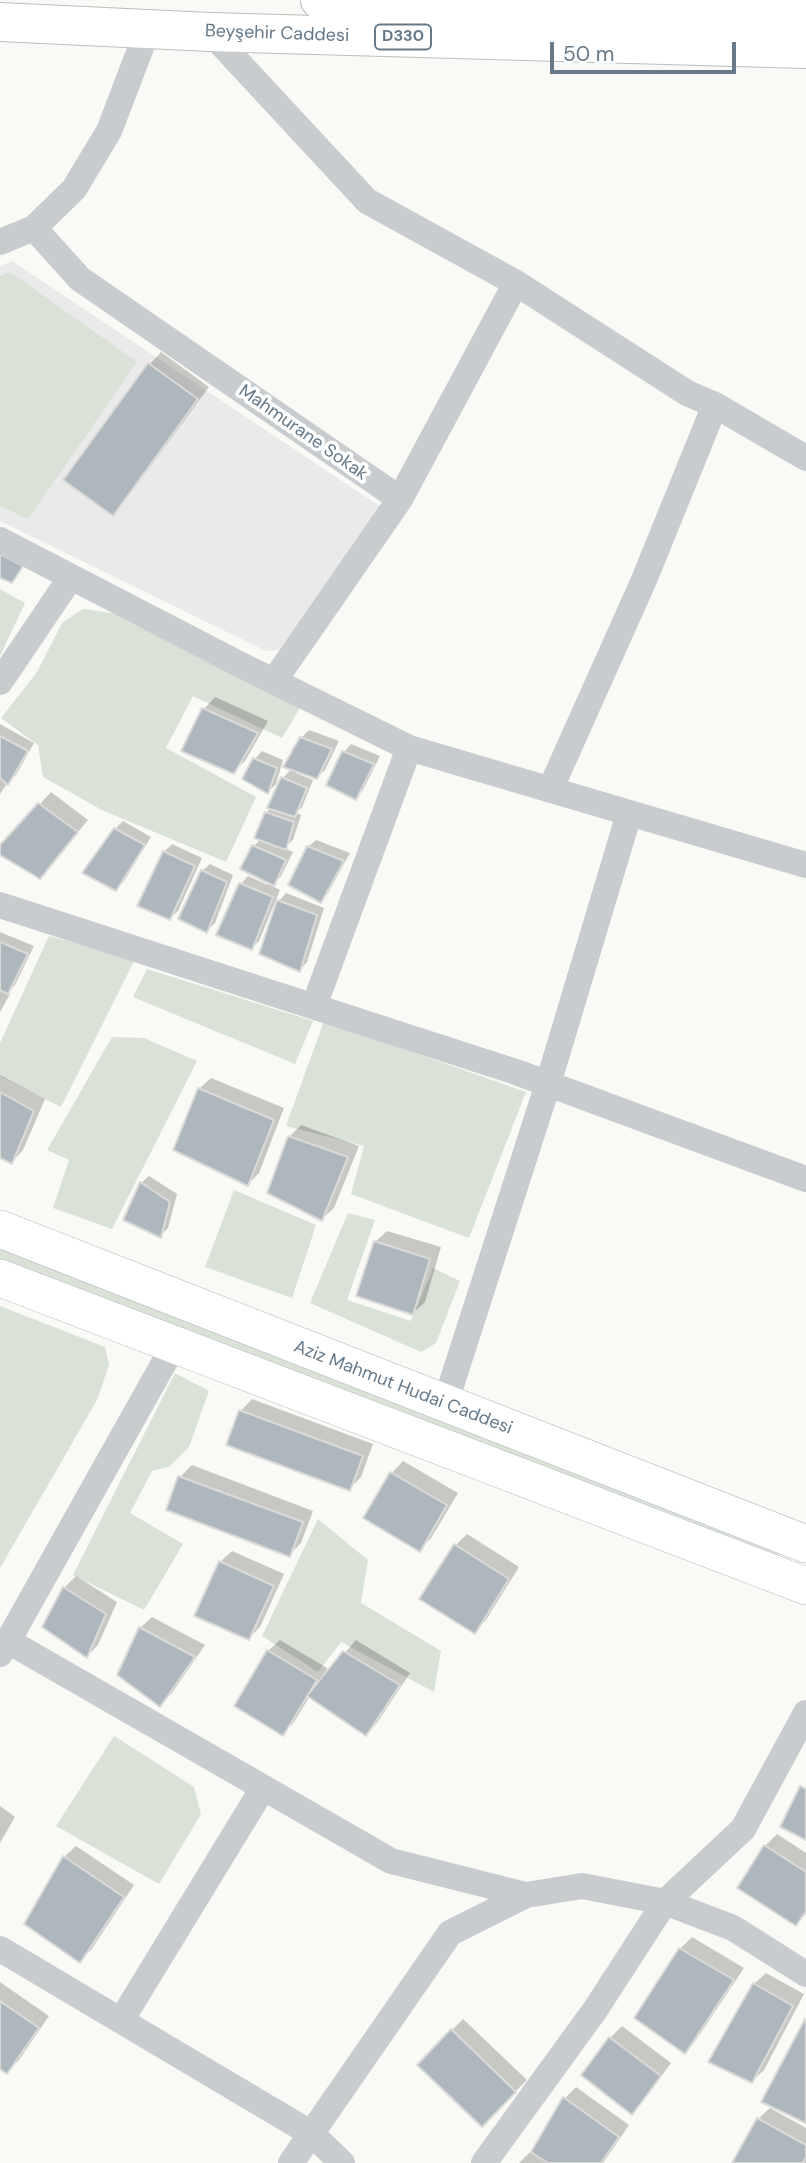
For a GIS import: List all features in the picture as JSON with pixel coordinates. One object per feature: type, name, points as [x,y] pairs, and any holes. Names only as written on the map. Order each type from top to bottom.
[{"type":"highway","name":"Beyşehir Caddesi","points":[[320,0],[679,5],[806,13]]},
{"type":"highway","name":"Beyşehir Caddesi","points":[[0,22],[210,32],[806,48]]},
{"type":"street","points":[[0,242],[34,228],[74,189],[109,131],[148,29]]},
{"type":"street","points":[[210,32],[368,201],[516,284],[687,393],[715,405],[806,458]]},
{"type":"street","name":"Mahmurane Sokak","points":[[34,228],[80,279],[400,499]]},
{"type":"street","points":[[274,681],[400,499],[516,284]]},
{"type":"street","points":[[550,790],[644,580],[715,405]]},
{"type":"street","points":[[0,540],[409,748],[806,865]]},
{"type":"street","points":[[0,682],[71,577]]},
{"type":"street","points":[[314,1006],[409,748]]},
{"type":"street","points":[[445,1404],[548,1084],[629,814]]},
{"type":"street","points":[[0,905],[548,1084],[806,1179]]},
{"type":"street","name":"Aziz Mahmut Hudai Caddesi","points":[[0,1229],[806,1544]]},
{"type":"street","points":[[0,1278],[806,1586]]},
{"type":"street","points":[[174,1345],[4,1648],[263,1788],[391,1861],[526,1895]]},
{"type":"street","points":[[484,2163],[595,2010],[665,1902],[743,1829],[806,1713]]},
{"type":"street","points":[[122,2019],[263,1788]]},
{"type":"street","points":[[291,2163],[450,1933],[526,1895],[582,1886],[665,1902],[733,1928],[806,1974]]},
{"type":"street","points":[[0,1949],[312,2134],[342,2163]]},
{"type":"shaded area","points":[[12,261],[384,509],[287,649],[266,651],[0,521],[0,266]]},
{"type":"shaded area","points":[[10,272],[137,362],[28,519],[0,506],[0,276]]},
{"type":"shaded area","points":[[0,589],[25,603],[0,656]]},
{"type":"shaded area","points":[[83,609],[112,613],[301,706],[282,738],[193,696],[166,748],[256,797],[226,862],[102,810],[43,777],[38,745],[1,718],[37,672],[62,623]]},
{"type":"shaded area","points":[[49,936],[135,959],[61,1107],[0,1076],[0,1043]]},
{"type":"shaded area","points":[[147,969],[313,1021],[295,1064],[133,997]]},
{"type":"shaded area","points":[[324,1021],[526,1092],[469,1238],[351,1194],[364,1146],[286,1126]]},
{"type":"shaded area","points":[[112,1037],[144,1038],[197,1061],[112,1229],[53,1208],[69,1160],[47,1150]]},
{"type":"shaded area","points":[[234,1190],[316,1225],[292,1298],[205,1267]]},
{"type":"shaded area","points":[[348,1213],[375,1220],[347,1300],[411,1321],[433,1268],[460,1281],[436,1343],[421,1352],[310,1303]]},
{"type":"shaded area","points":[[0,1249],[777,1551],[780,1559],[776,1562],[0,1260]]},
{"type":"shaded area","points":[[0,1306],[105,1347],[109,1365],[97,1400],[0,1568]]},
{"type":"shaded area","points":[[175,1373],[209,1391],[189,1447],[169,1467],[152,1471],[130,1513],[183,1544],[144,1610],[73,1575]]},
{"type":"shaded area","points":[[318,1519],[368,1560],[361,1603],[441,1651],[434,1692],[341,1642],[318,1672],[262,1636]]},
{"type":"shaded area","points":[[114,1736],[194,1787],[201,1814],[159,1884],[56,1826]]},
{"type":"building","points":[[148,363],[198,399],[113,516],[63,480]]},
{"type":"building","points":[[0,554],[23,566],[12,583],[0,578]]},
{"type":"building","points":[[202,708],[258,733],[234,774],[181,751]]},
{"type":"building","points":[[0,736],[28,751],[8,785],[0,778]]},
{"type":"building","points":[[300,737],[332,749],[317,779],[283,767]]},
{"type":"building","points":[[342,751],[374,764],[356,800],[326,785]]},
{"type":"building","points":[[253,758],[277,768],[268,794],[242,779]]},
{"type":"building","points":[[281,777],[307,788],[295,817],[267,808]]},
{"type":"building","points":[[38,803],[78,832],[40,879],[0,855],[0,845]]},
{"type":"building","points":[[265,812],[294,822],[286,850],[254,838]]},
{"type":"building","points":[[114,828],[145,845],[116,891],[82,873]]},
{"type":"building","points":[[252,845],[286,860],[274,886],[240,869]]},
{"type":"building","points":[[307,846],[344,861],[321,903],[288,885]]},
{"type":"building","points":[[163,851],[195,866],[170,920],[137,906]]},
{"type":"building","points":[[201,870],[227,882],[207,933],[178,919]]},
{"type":"building","points":[[239,883],[273,897],[252,950],[216,935]]},
{"type":"building","points":[[277,900],[317,915],[300,972],[259,954]]},
{"type":"building","points":[[0,942],[28,954],[8,994],[0,990]]},
{"type":"building","points":[[198,1088],[274,1120],[248,1186],[173,1150]]},
{"type":"building","points":[[0,1092],[34,1111],[12,1164],[0,1158]]},
{"type":"building","points":[[288,1136],[348,1157],[322,1221],[267,1193]]},
{"type":"building","points":[[140,1182],[170,1202],[161,1238],[123,1220]]},
{"type":"building","points":[[374,1241],[430,1259],[413,1315],[356,1296]]},
{"type":"building","points":[[239,1410],[363,1456],[350,1491],[226,1445]]},
{"type":"building","points":[[390,1472],[447,1505],[420,1552],[363,1518]]},
{"type":"building","points":[[178,1476],[303,1522],[290,1557],[166,1510]]},
{"type":"building","points":[[454,1544],[509,1579],[475,1634],[419,1599]]},
{"type":"building","points":[[219,1561],[274,1586],[249,1640],[194,1616]]},
{"type":"building","points":[[63,1587],[106,1614],[87,1658],[42,1627]]},
{"type":"building","points":[[139,1627],[195,1657],[160,1707],[117,1675]]},
{"type":"building","points":[[267,1650],[317,1680],[283,1736],[234,1706]]},
{"type":"building","points":[[343,1651],[400,1685],[366,1736],[307,1696]]},
{"type":"building","points":[[800,1786],[806,1789],[806,1840],[780,1827]]},
{"type":"building","points":[[764,1845],[806,1872],[806,1911],[796,1926],[737,1888]]},
{"type":"building","points":[[63,1856],[124,1897],[80,1963],[24,1924]]},
{"type":"building","points":[[679,1948],[734,1980],[685,2054],[634,2018]]},
{"type":"building","points":[[753,1983],[793,2006],[752,2083],[708,2062]]},
{"type":"building","points":[[0,2001],[39,2028],[7,2074],[0,2069]]},
{"type":"building","points":[[806,2020],[806,2123],[761,2102]]},
{"type":"building","points":[[451,2029],[516,2092],[482,2127],[417,2065]]},
{"type":"building","points":[[609,2037],[661,2076],[632,2115],[581,2075]]},
{"type":"building","points":[[563,2097],[619,2137],[601,2163],[548,2163],[531,2152]]},
{"type":"building","points":[[757,2118],[806,2145],[803,2163],[732,2163]]}]
